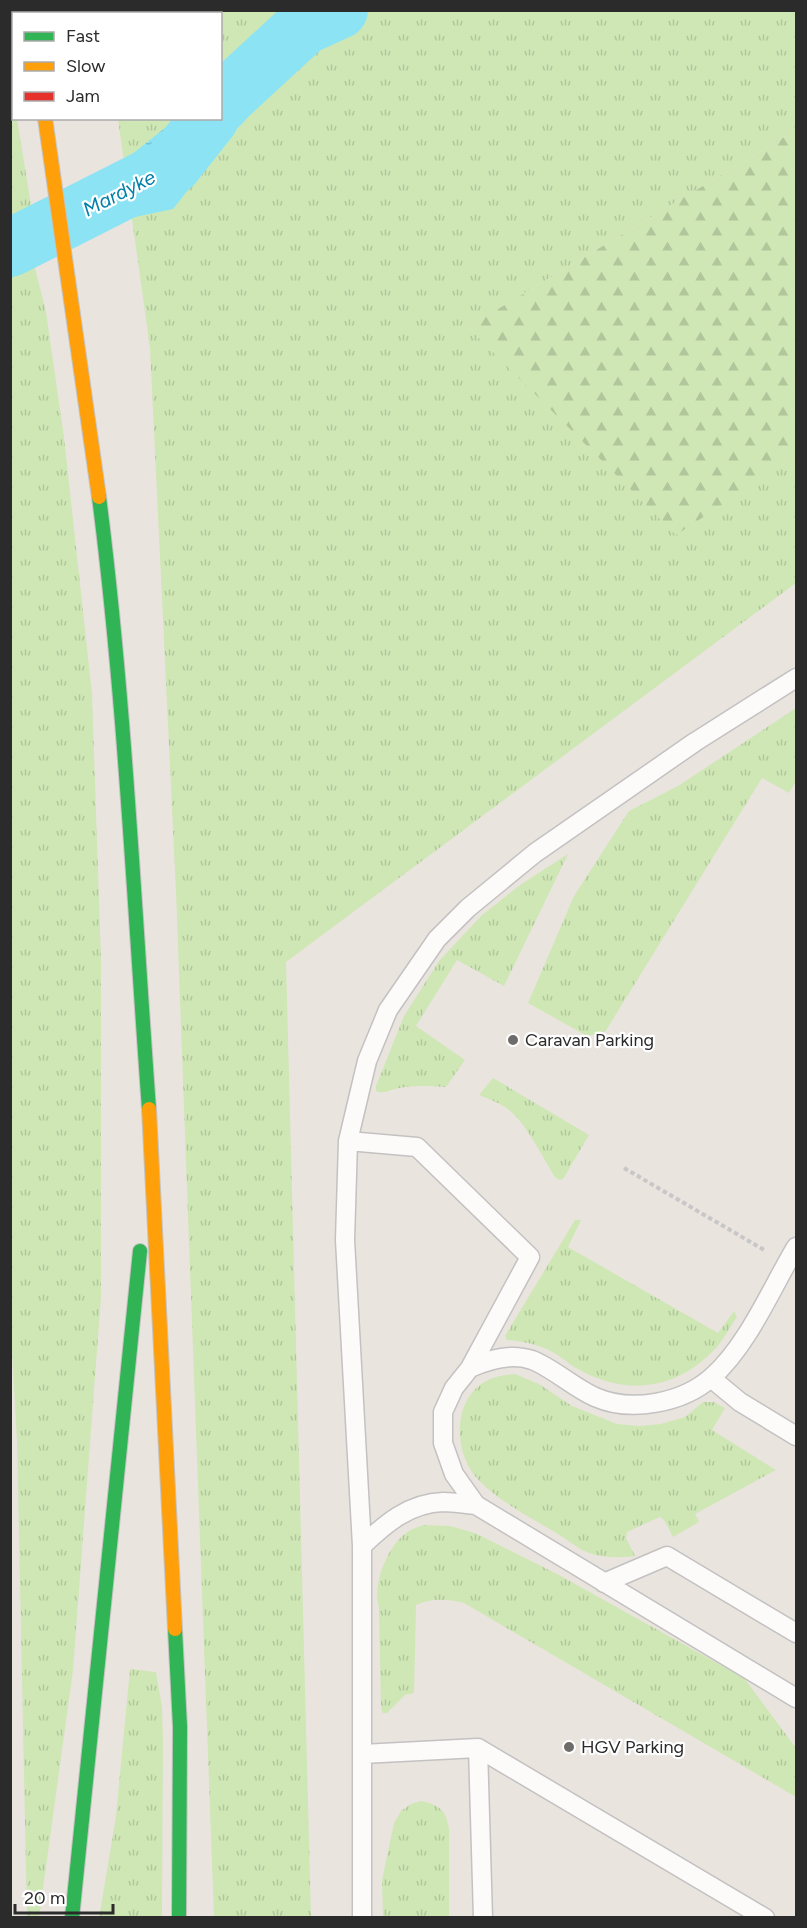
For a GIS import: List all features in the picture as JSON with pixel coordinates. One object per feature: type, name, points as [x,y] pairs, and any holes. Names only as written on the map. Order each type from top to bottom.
[{"type":"highway","points":[[45,120],[89,419],[108,568],[118,682],[151,1144],[180,1727],[179,1917]]},
{"type":"highway","points":[[72,1917],[151,1144]]},
{"type":"lane","points":[[362,1917],[362,1546],[345,1240],[348,1141],[367,1061],[388,1010],[431,948],[468,908],[535,853],[694,742],[796,678]]},
{"type":"lane","points":[[348,1141],[417,1147],[530,1257],[470,1368],[454,1388],[444,1412],[443,1443],[454,1474],[476,1505],[792,1695],[796,1713]]},
{"type":"lane","points":[[470,1368],[488,1360],[509,1357],[532,1360],[596,1397],[621,1405],[662,1402],[684,1394],[711,1378],[733,1353],[760,1313],[792,1255]]},
{"type":"lane","points":[[711,1378],[740,1402],[796,1436]]},
{"type":"lane","points":[[362,1546],[394,1518],[416,1506],[442,1502],[476,1505]]},
{"type":"lane","points":[[604,1583],[667,1556],[796,1633]]},
{"type":"lane","points":[[362,1754],[478,1748],[765,1917]]},
{"type":"lane","points":[[478,1748],[483,1917]]},
{"type":"path","points":[[624,1168],[792,1255]]},
{"type":"green space","points":[[796,11],[796,130],[468,327],[676,534],[796,456],[796,583],[286,962],[311,1917],[214,1917],[176,892],[150,348],[118,120],[222,120],[222,12],[101,12]]},
{"type":"green space","points":[[10,80],[12,120],[17,120],[32,211],[11,222]]},
{"type":"green space","points":[[796,130],[796,456],[676,535],[468,327]]},
{"type":"green space","points":[[33,260],[46,312],[64,437],[92,694],[101,958],[101,1297],[73,1670],[39,1918],[27,1917],[17,1440],[10,1316],[10,271]]},
{"type":"green space","points":[[796,708],[796,781],[789,793],[762,778],[605,1032],[587,1036],[528,1003],[574,896],[629,811],[678,786]]},
{"type":"green space","points":[[568,854],[504,986],[457,960],[416,1026],[465,1060],[446,1087],[414,1086],[383,1092],[376,1091],[404,1016],[439,961],[482,915],[520,885]]},
{"type":"green space","points":[[493,1078],[589,1135],[563,1179],[559,1180],[555,1177],[528,1132],[509,1110],[479,1095]]},
{"type":"green space","points":[[575,1220],[581,1220],[568,1247],[718,1333],[734,1311],[737,1317],[716,1348],[701,1362],[667,1381],[631,1386],[593,1377],[541,1347],[507,1340],[505,1336]]},
{"type":"green space","points":[[515,1374],[539,1384],[572,1406],[617,1424],[639,1426],[661,1424],[685,1417],[703,1402],[714,1402],[725,1408],[712,1430],[776,1470],[695,1514],[699,1522],[673,1537],[660,1517],[627,1532],[626,1538],[635,1556],[612,1557],[589,1553],[504,1501],[475,1476],[468,1465],[460,1438],[460,1424],[468,1398],[476,1388],[488,1380]]},
{"type":"green space","points":[[424,1525],[450,1526],[475,1533],[559,1575],[744,1678],[796,1748],[796,1797],[464,1603],[433,1600],[416,1605],[414,1693],[405,1695],[387,1713],[383,1713],[377,1598],[379,1578],[387,1557],[399,1539]]},
{"type":"green space","points":[[130,1669],[156,1672],[162,1707],[162,1917],[99,1918],[116,1816]]},
{"type":"green space","points":[[421,1801],[441,1809],[448,1823],[449,1917],[383,1917],[382,1880],[394,1823],[401,1811]]},
{"type":"water","points":[[175,120],[204,120],[214,143],[194,174],[188,190],[173,209],[107,223],[11,271],[11,222],[106,175]]},
{"type":"pier","points":[[85,182],[93,233],[39,260],[31,208]]},
{"type":"waterway","name":"Mardyke","points":[[222,103],[304,26],[339,10]]},
{"type":"waterway","name":"Mardyke","points":[[10,248],[172,166],[208,120]]},
{"type":"traffic: fast","points":[[99,497],[116,650],[149,1109]]},
{"type":"traffic: fast","points":[[72,1918],[140,1251]]},
{"type":"traffic: fast","points":[[175,1629],[180,1727],[179,1918]]},
{"type":"traffic: slow","points":[[45,120],[99,497]]},
{"type":"traffic: slow","points":[[149,1109],[175,1629]]},
{"type":"place","name":"Caravan Parking","points":[[513,1040]]},
{"type":"place","name":"HGV Parking","points":[[569,1747]]}]
